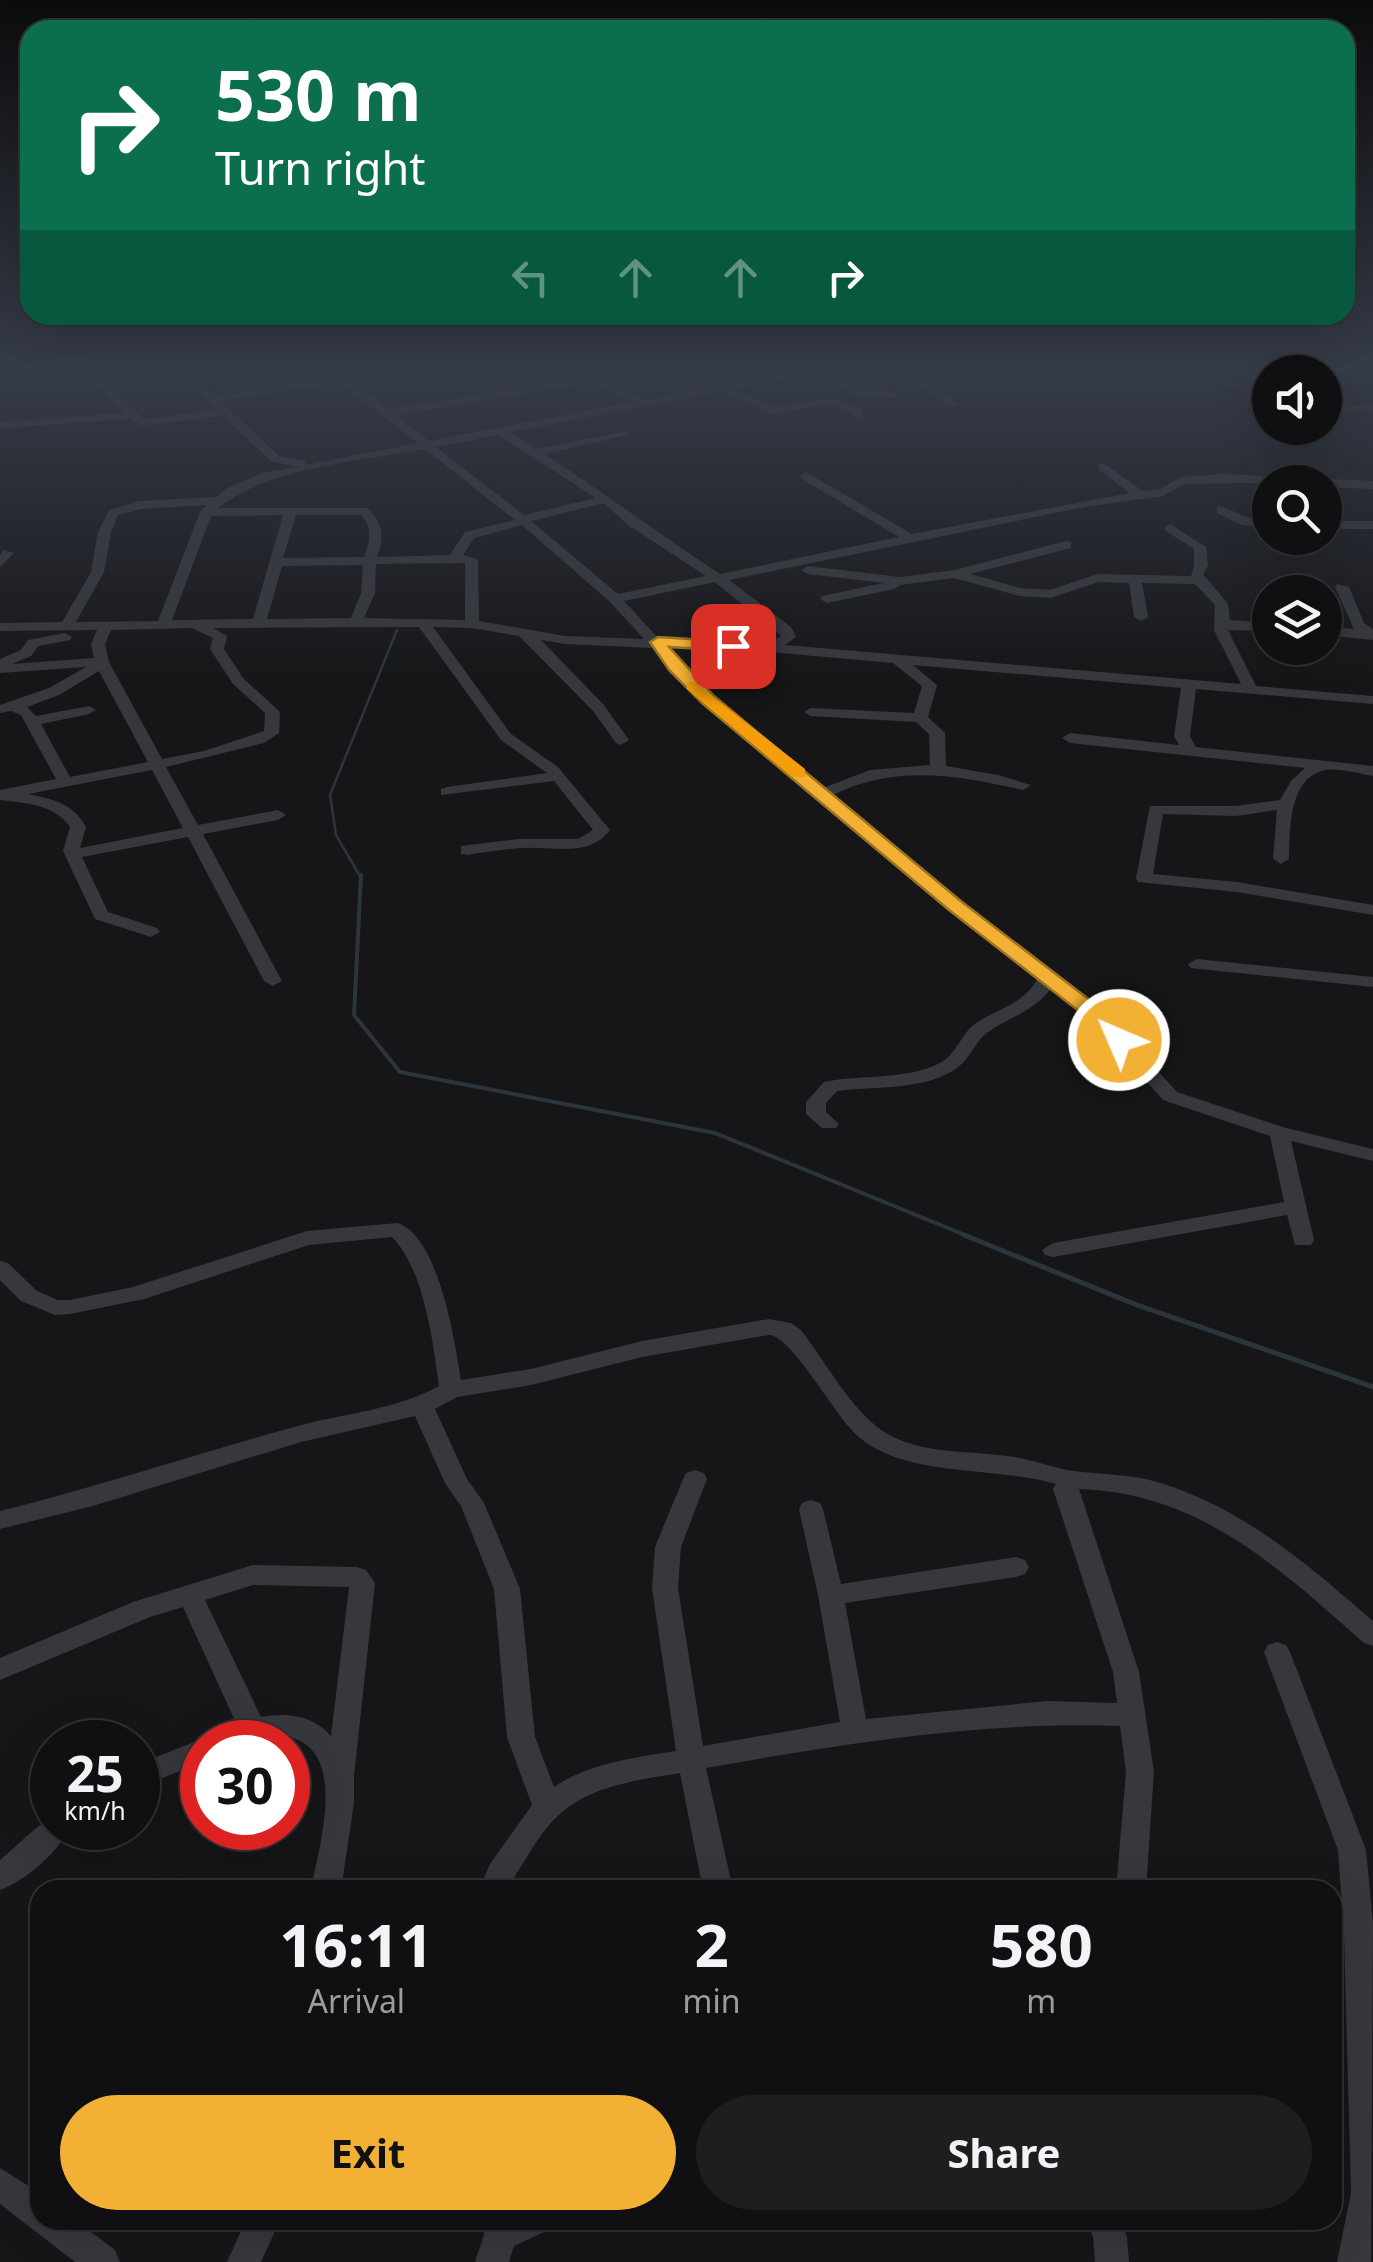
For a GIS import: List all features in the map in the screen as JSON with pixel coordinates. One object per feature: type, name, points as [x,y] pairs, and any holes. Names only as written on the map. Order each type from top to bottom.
[{"type":"street","points":[[266,476],[268,472]]},
{"type":"street","points":[[163,626],[211,506],[266,476],[286,472]]},
{"type":"street","points":[[462,472],[615,599],[708,700],[1097,1015],[1170,1096],[1279,1132],[1373,1155]]},
{"type":"street","points":[[563,472],[786,630],[789,636],[770,648]]},
{"type":"street","points":[[1108,472],[1141,495]]},
{"type":"street","points":[[806,476],[913,540]]},
{"type":"street","points":[[615,599],[1084,503],[1164,492],[1188,480],[1252,481]]},
{"type":"street","points":[[1342,483],[1369,484],[1373,503]]},
{"type":"street","points":[[455,557],[469,535],[606,499]]},
{"type":"street","points":[[65,628],[83,600],[102,552],[101,536],[113,513],[140,505],[364,511],[373,521],[378,541],[370,558],[368,593],[356,622]]},
{"type":"street","points":[[1221,510],[1252,522]]},
{"type":"street","points":[[258,624],[275,582],[275,562],[291,511]]},
{"type":"street","points":[[1342,525],[1373,525]]},
{"type":"street","points":[[1170,528],[1200,547],[1198,580]]},
{"type":"street","points":[[827,599],[954,574],[1066,546]]},
{"type":"street","points":[[275,562],[455,557],[474,562],[472,624]]},
{"type":"street","points":[[782,567],[911,582]]},
{"type":"street","points":[[811,570],[850,594]]},
{"type":"street","points":[[954,574],[1020,592],[1050,594],[1096,578],[1198,580],[1223,606],[1226,620],[1221,630],[1251,690]]},
{"type":"street","points":[[1135,580],[1140,617]]},
{"type":"street","points":[[1342,588],[1351,613],[1371,635]]},
{"type":"street","points":[[422,622],[458,666],[467,686],[506,737],[556,776],[602,830],[600,836],[573,844],[524,842],[467,850]]},
{"type":"street","points":[[602,638],[634,622]]},
{"type":"street","points":[[0,628],[472,624],[565,640],[602,638],[770,648],[1373,700]]},
{"type":"street","points":[[1222,624],[1252,626]]},
{"type":"street","points":[[0,796],[236,748],[271,733],[273,712],[226,666],[217,649],[220,636],[191,625]]},
{"type":"street","points":[[0,666],[26,653],[33,643],[75,634],[84,628]]},
{"type":"street","points":[[104,628],[98,644],[102,662],[273,981]]},
{"type":"street","points":[[518,630],[540,644],[554,664],[598,702],[621,740]]},
{"type":"street","points":[[1342,632],[1371,635]]},
{"type":"street","points":[[896,659],[930,685],[920,718]]},
{"type":"street","points":[[0,666],[102,662]]},
{"type":"street","points":[[6,707],[68,687],[102,662]]},
{"type":"street","points":[[1189,684],[1182,736],[1190,750]]},
{"type":"street","points":[[6,707],[27,712],[65,781]]},
{"type":"street","points":[[32,721],[90,710]]},
{"type":"street","points":[[811,712],[920,718],[937,733],[938,769]]},
{"type":"street","points":[[1070,738],[1373,771]]},
{"type":"street","points":[[1280,859],[1282,806],[1303,775],[1318,767]]},
{"type":"street","points":[[824,794],[842,782],[867,775],[938,769],[977,773],[1022,786]]},
{"type":"street","points":[[447,792],[556,776]]},
{"type":"street","points":[[0,796],[43,803],[71,815],[78,827],[71,842],[73,854],[101,915],[150,932]]},
{"type":"street","points":[[1282,806],[1236,811],[1156,809],[1144,878],[1236,886],[1373,910]]},
{"type":"street","points":[[73,854],[278,815]]},
{"type":"street","points":[[1197,964],[1373,982]]},
{"type":"street","points":[[830,1124],[816,1114],[816,1102],[831,1086],[927,1074],[952,1063],[982,1028],[1023,1010],[1040,994],[1047,978]]},
{"type":"street","points":[[1279,1132],[1303,1240]]},
{"type":"street","points":[[1053,1250],[1298,1206]]},
{"type":"street","points":[[0,1268],[28,1296],[55,1308],[70,1308],[136,1294],[307,1238],[397,1230],[415,1252],[443,1332],[451,1390]]},
{"type":"street","points":[[0,1520],[94,1497],[250,1448],[422,1406],[451,1390],[530,1378],[642,1349],[769,1327],[783,1328],[806,1351],[838,1399],[872,1436],[946,1458],[1020,1466],[1073,1480],[1125,1480],[1178,1496],[1244,1533],[1373,1636]]},
{"type":"street","points":[[422,1406],[457,1483],[472,1503],[507,1589],[521,1737],[548,1807]]},
{"type":"street","points":[[694,1479],[668,1547],[665,1588],[691,1761],[716,1880]]},
{"type":"street","points":[[1073,1480],[1064,1489],[1126,1672],[1140,1772],[1132,1880]]},
{"type":"street","points":[[811,1508],[855,1731]]},
{"type":"street","points":[[831,1596],[1016,1566]]},
{"type":"street","points":[[0,1669],[142,1609],[253,1575],[357,1577],[362,1583],[340,1803],[328,1880]]},
{"type":"street","points":[[191,1597],[248,1720]]},
{"type":"street","points":[[1276,1652],[1352,1850],[1360,1934],[1368,2192],[1354,2262]]},
{"type":"street","points":[[498,1880],[548,1807],[577,1786],[636,1770],[855,1731],[1047,1712],[1132,1716]]},
{"type":"street","points":[[310,1732],[326,1748],[340,1776]]},
{"type":"street","points":[[0,1878],[34,1850]]},
{"type":"street","points":[[0,2184],[30,2206]]},
{"type":"street","points":[[61,2230],[103,2262]]},
{"type":"street","points":[[244,2262],[258,2230]]},
{"type":"street","points":[[1108,2230],[1112,2262]]},
{"type":"waterway","points":[[361,878],[336,835],[330,795],[397,630]]},
{"type":"waterway","points":[[361,878],[354,1015],[400,1072],[715,1133],[970,1237]]},
{"type":"waterway","points":[[964,1235],[1137,1305],[1373,1387]]},
{"type":"slow traffic","points":[[693,686],[799,773]]},
{"type":"route","points":[[733,646],[658,642],[674,667],[708,700],[848,812],[956,906],[1097,1015],[1119,1040]]}]
